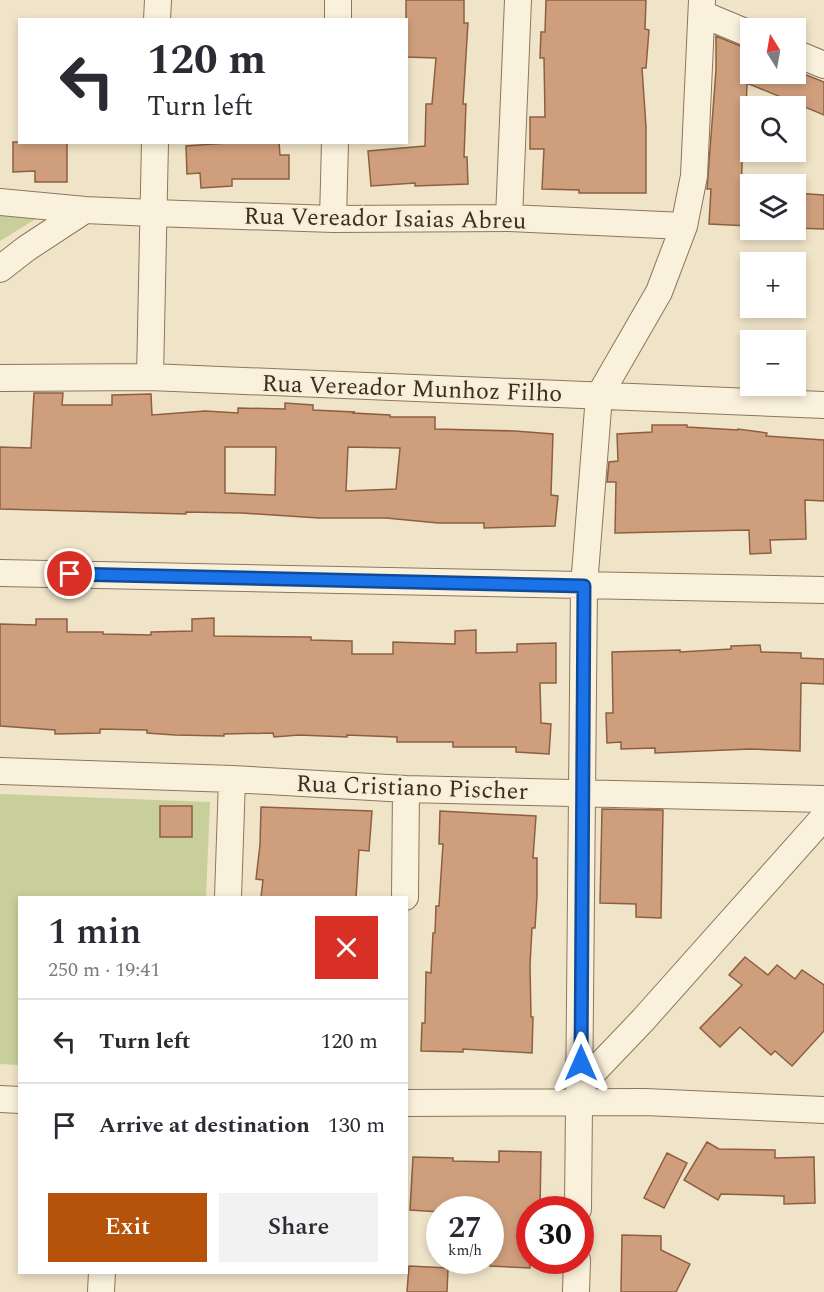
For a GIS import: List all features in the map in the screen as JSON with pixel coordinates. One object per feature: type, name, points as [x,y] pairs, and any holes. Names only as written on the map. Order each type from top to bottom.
[{"type":"street","points":[[157,18],[158,0]]},
{"type":"street","points":[[338,0],[338,18]]},
{"type":"street","points":[[509,218],[518,0]]},
{"type":"street","points":[[578,1196],[584,586],[599,396],[660,292],[684,226],[694,176],[702,7],[740,28]]},
{"type":"street","points":[[806,58],[824,65]]},
{"type":"street","points":[[150,377],[155,144]]},
{"type":"street","points":[[333,219],[335,144]]},
{"type":"street","name":"Rua Vereador Isaias Abreu","points":[[0,202],[85,210],[153,213],[333,219],[509,218],[684,226]]},
{"type":"street","points":[[0,268],[85,210]]},
{"type":"street","name":"Rua Vereador Munhoz Filho","points":[[0,378],[150,377],[824,405]]},
{"type":"street","points":[[0,573],[824,590]]},
{"type":"street","name":"Rua Cristiano Pischer","points":[[0,771],[232,779],[406,789],[824,799]]},
{"type":"street","points":[[228,896],[232,779]]},
{"type":"street","points":[[405,896],[406,789]]},
{"type":"street","points":[[581,1094],[643,1020],[824,817]]},
{"type":"street","points":[[408,1103],[581,1094],[645,1102],[824,1110]]},
{"type":"street","points":[[0,1099],[18,1100]]},
{"type":"street","points":[[101,1292],[102,1274]]},
{"type":"street","points":[[576,1292],[577,1274]]},
{"type":"green space","points":[[0,212],[39,217],[0,241]]},
{"type":"green space","points":[[0,794],[210,802],[206,896],[18,896],[18,1065],[0,1064]]},
{"type":"building","points":[[406,0],[464,0],[464,23],[468,23],[463,104],[466,104],[464,157],[467,157],[468,184],[415,186],[415,183],[371,186],[368,151],[425,146],[426,104],[432,104],[436,58],[408,57],[408,18],[406,18]]},
{"type":"building","points":[[546,0],[646,0],[645,29],[649,30],[646,68],[642,68],[646,127],[646,193],[579,193],[579,190],[542,189],[544,149],[530,149],[530,117],[545,117],[544,58],[540,58],[541,32],[545,32]]},
{"type":"building","points":[[716,36],[740,46],[740,84],[747,84],[747,96],[740,96],[740,162],[742,162],[740,226],[709,224],[711,189],[707,189],[716,70]]},
{"type":"building","points":[[806,75],[824,82],[824,115],[806,108],[806,96],[778,96],[749,84],[806,84]]},
{"type":"building","points":[[13,142],[18,142],[18,144],[67,144],[67,182],[35,182],[35,171],[13,172]]},
{"type":"building","points":[[279,144],[280,155],[289,155],[289,179],[232,179],[232,186],[201,188],[200,173],[187,174],[186,146]]},
{"type":"building","points":[[806,194],[824,195],[824,229],[806,228]]},
{"type":"building","points":[[34,393],[63,393],[62,405],[112,405],[112,395],[151,394],[152,415],[205,411],[238,413],[238,408],[285,409],[285,403],[313,405],[313,410],[390,415],[390,417],[435,417],[435,429],[553,434],[551,495],[558,496],[555,526],[484,528],[484,523],[438,523],[386,518],[0,509],[0,447],[31,448]],"holes":[[[225,447],[276,447],[275,495],[225,493]],[[348,447],[400,448],[396,489],[346,491]]]},
{"type":"building","points":[[652,425],[738,429],[767,433],[766,436],[824,440],[824,501],[805,500],[806,539],[770,540],[771,553],[750,554],[749,530],[615,533],[616,482],[607,482],[609,462],[618,461],[617,434],[652,432]]},
{"type":"building","points":[[214,618],[214,636],[311,637],[311,640],[352,641],[352,654],[393,654],[393,642],[455,644],[455,631],[476,630],[476,653],[517,652],[517,644],[556,643],[556,683],[540,683],[541,723],[551,724],[549,754],[516,752],[516,747],[453,747],[453,742],[397,742],[397,737],[299,735],[274,737],[273,733],[224,734],[224,736],[175,735],[147,733],[147,730],[100,729],[100,733],[55,734],[55,730],[0,726],[0,624],[36,625],[36,619],[67,619],[67,632],[151,635],[151,632],[192,631],[192,619]]},
{"type":"building","points":[[760,645],[761,652],[801,653],[801,658],[824,659],[824,684],[801,683],[800,751],[750,749],[655,753],[655,748],[621,749],[621,742],[607,743],[606,713],[613,713],[612,652],[680,650],[680,652]]},
{"type":"building","points":[[160,806],[192,806],[192,837],[160,837]]},
{"type":"building","points":[[261,807],[372,811],[369,851],[359,850],[356,896],[261,896],[263,880],[256,879]]},
{"type":"building","points":[[602,809],[663,810],[661,918],[636,917],[636,904],[600,903]]},
{"type":"building","points":[[440,811],[536,816],[533,858],[537,858],[537,896],[530,965],[531,1017],[533,1017],[532,1053],[463,1049],[463,1052],[421,1051],[422,1023],[425,1023],[426,972],[431,973],[436,906],[439,906],[443,844],[439,844]]},
{"type":"building","points":[[745,957],[768,975],[777,965],[795,979],[802,970],[824,985],[824,1031],[792,1066],[775,1051],[771,1055],[740,1027],[720,1047],[700,1028],[742,985],[729,975]]},
{"type":"building","points":[[707,1142],[719,1149],[775,1150],[775,1158],[814,1157],[815,1203],[784,1204],[784,1196],[721,1194],[718,1200],[684,1180]]},
{"type":"building","points":[[499,1151],[541,1152],[540,1196],[516,1196],[516,1267],[504,1267],[504,1196],[426,1196],[426,1211],[410,1210],[413,1157],[499,1162]]},
{"type":"building","points":[[667,1153],[687,1163],[664,1208],[644,1198]]},
{"type":"building","points":[[622,1235],[661,1236],[661,1250],[690,1264],[676,1292],[621,1292]]},
{"type":"building","points":[[409,1266],[426,1267],[426,1274],[448,1274],[447,1292],[407,1292]]},
{"type":"route","points":[[70,574],[584,586],[581,1063]]}]
